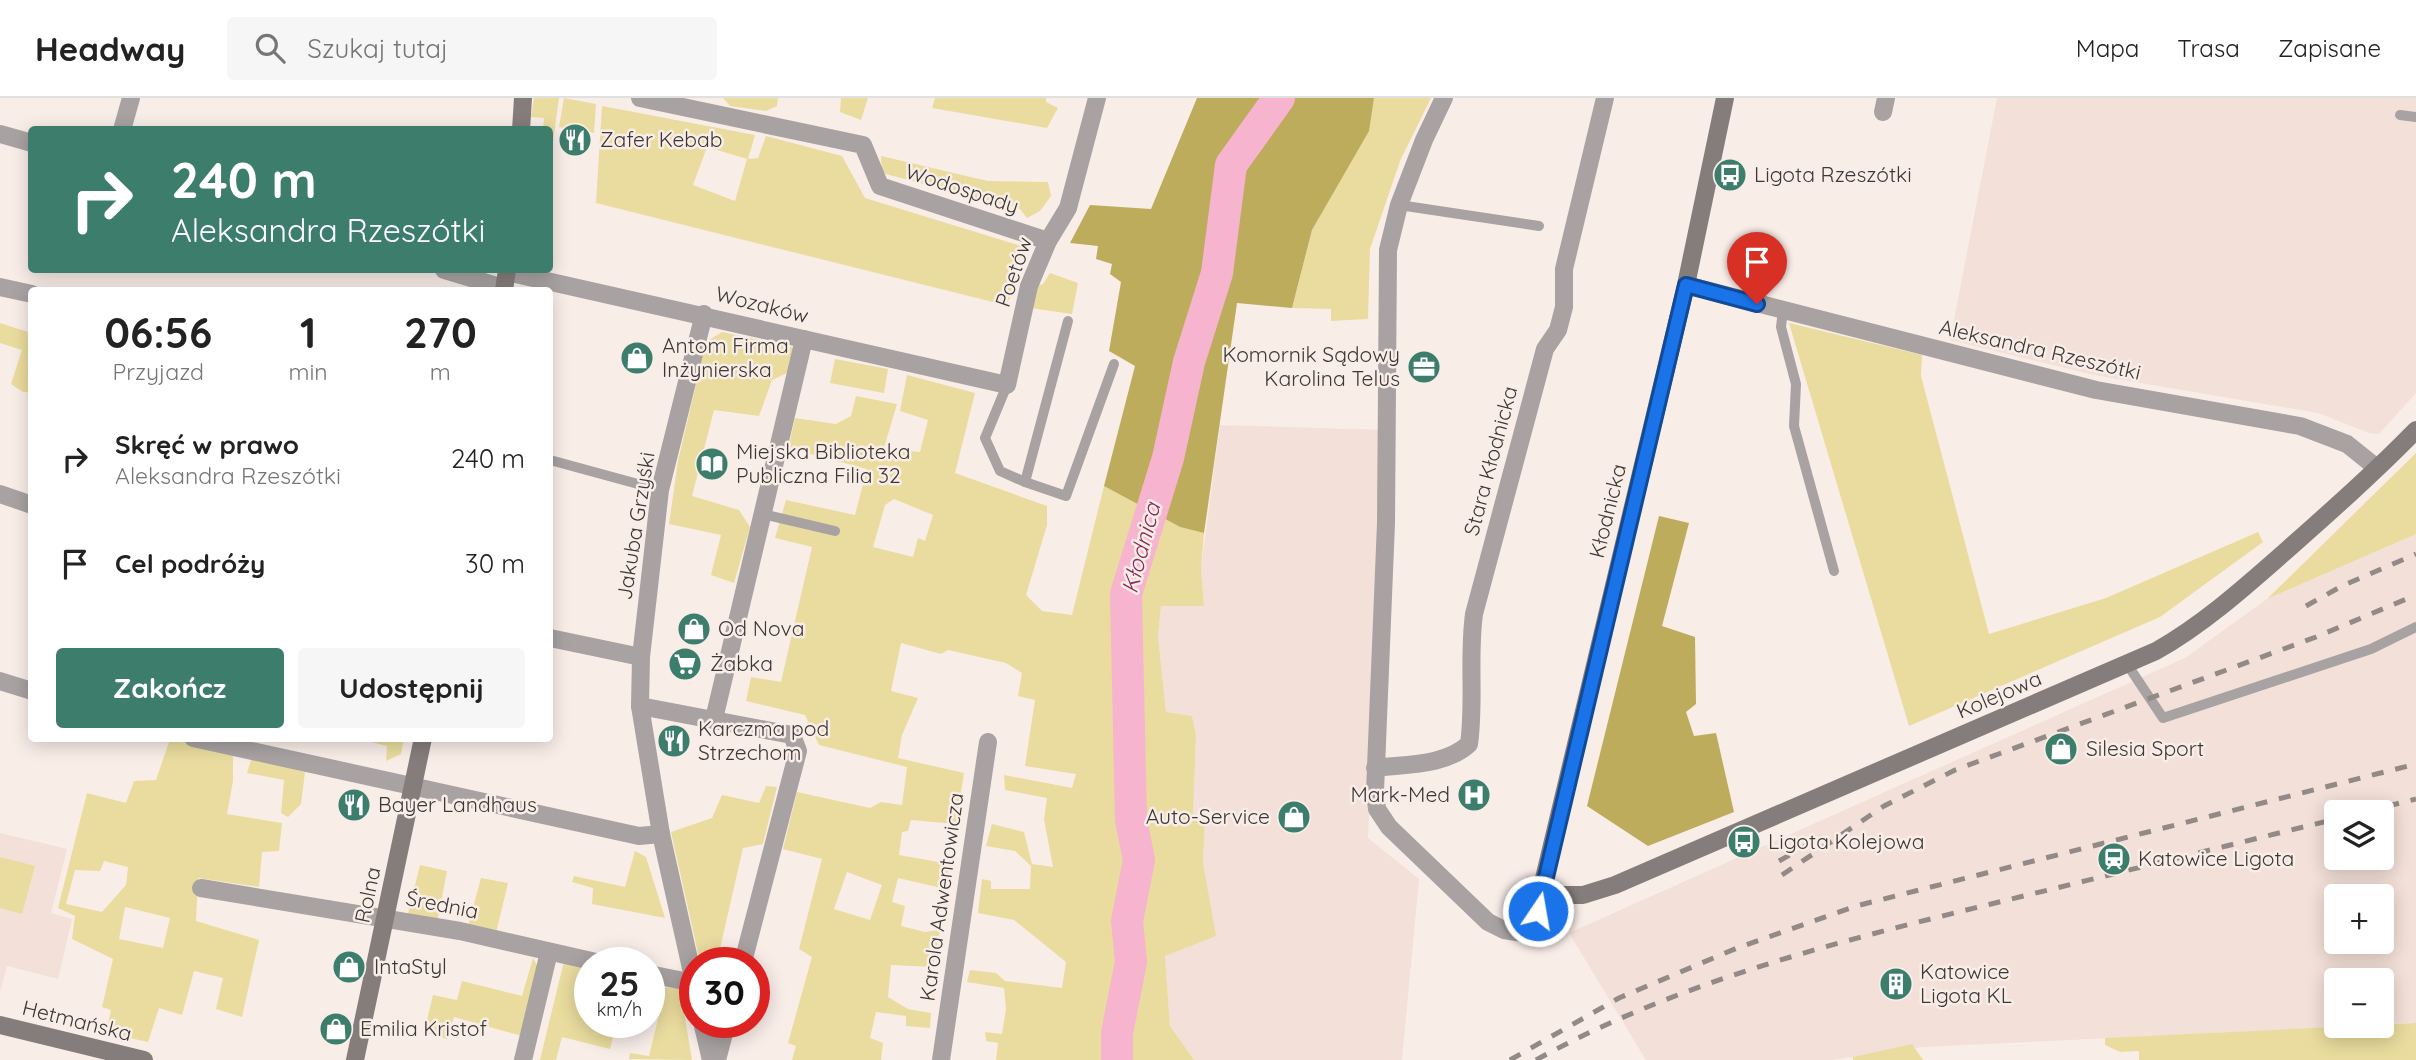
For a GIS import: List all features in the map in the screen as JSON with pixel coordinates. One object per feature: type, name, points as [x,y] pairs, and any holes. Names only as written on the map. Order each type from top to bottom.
[{"type":"street","points":[[123,126],[131,98]]},
{"type":"street","points":[[521,126],[523,98]]},
{"type":"street","name":"Wodospady","points":[[640,98],[863,145],[880,186],[1048,241]]},
{"type":"street","name":"Poetów","points":[[1007,385],[1029,286],[1048,241],[1068,208],[1097,98]]},
{"type":"street","points":[[1375,768],[1387,510],[1388,250],[1399,205],[1424,139],[1444,98]]},
{"type":"street","name":"Stara Kłodnicka","points":[[1375,768],[1441,760],[1456,755],[1469,744],[1472,721],[1469,647],[1474,614],[1545,349],[1558,330],[1561,319],[1566,292],[1564,269],[1605,98]]},
{"type":"street","name":"Kłodnicka","points":[[1375,768],[1377,809],[1412,852],[1488,922],[1504,930],[1534,935],[1540,895],[1686,285],[1725,98]]},
{"type":"street","points":[[0,134],[28,142]]},
{"type":"street","name":"Wozaków","points":[[462,273],[546,287]]},
{"type":"street","name":"Aleksandra Rzeszótki","points":[[1686,285],[2096,390],[2300,426],[2347,444],[2377,468]]},
{"type":"street","points":[[0,287],[28,293]]},
{"type":"street","name":"Wozaków","points":[[553,288],[704,314],[1007,385]]},
{"type":"street","name":"Jakuba Grzyśki","points":[[686,947],[661,834],[640,706],[641,657],[660,490],[704,314]]},
{"type":"street","points":[[714,719],[804,339]]},
{"type":"street","name":"Kolejowa","points":[[1540,895],[1583,895],[1627,880],[2168,645],[2213,612],[2377,468],[2416,430]]},
{"type":"street","points":[[0,494],[28,504]]},
{"type":"street","points":[[553,639],[641,657]]},
{"type":"street","points":[[0,681],[28,690]]},
{"type":"street","points":[[640,706],[792,735],[798,751],[747,947]]},
{"type":"street","name":"Karola Adwentowicza","points":[[941,1060],[988,741]]},
{"type":"street","points":[[211,742],[639,836],[661,834]]},
{"type":"street","name":"Rolna","points":[[355,1060],[423,742]]},
{"type":"street","name":"Średnia","points":[[201,888],[387,917],[574,957]]},
{"type":"street","points":[[523,1060],[549,952]]},
{"type":"street","name":"Hetmańska","points":[[0,1025],[144,1060]]},
{"type":"street","points":[[706,1038],[711,1060]]},
{"type":"street","points":[[717,1060],[723,1038]]},
{"type":"lane","points":[[2400,115],[2416,117]]},
{"type":"lane","points":[[1399,205],[1539,226]]},
{"type":"lane","points":[[1783,310],[1781,327],[1796,384],[1794,426],[1834,571]]},
{"type":"lane","points":[[1025,482],[1068,321]]},
{"type":"lane","points":[[1007,385],[985,438],[1000,471],[1066,496],[1114,364]]},
{"type":"lane","points":[[553,461],[660,490]]},
{"type":"lane","points":[[763,514],[835,531]]},
{"type":"lane","points":[[2127,664],[2163,718],[2371,649],[2416,627]]},
{"type":"shaded area","points":[[534,98],[559,98],[553,142],[553,126],[543,126],[544,118],[531,117]]},
{"type":"shaded area","points":[[564,98],[596,104],[594,133],[559,127]]},
{"type":"shaded area","points":[[723,98],[778,98],[777,106],[766,111],[730,106]]},
{"type":"shaded area","points":[[841,98],[868,98],[861,120],[840,112]]},
{"type":"shaded area","points":[[935,98],[1046,98],[1046,102],[1058,108],[1047,128],[932,108]]},
{"type":"shaded area","points":[[1197,98],[1374,98],[1369,131],[1312,230],[1292,308],[1237,303],[1204,533],[1180,527],[1104,486],[1135,366],[1109,351],[1121,282],[1110,274],[1112,264],[1096,259],[1098,246],[1070,243],[1090,205],[1151,209]]},
{"type":"shaded area","points":[[1374,98],[1431,98],[1400,161],[1370,249],[1368,319],[1331,321],[1331,309],[1292,308],[1312,230],[1368,131]]},
{"type":"shaded area","points":[[1997,98],[2416,98],[2416,393],[2379,434],[2369,433],[2318,413],[2094,375],[1950,340]]},
{"type":"shaded area","points":[[602,106],[755,135],[748,159],[758,158],[766,136],[842,156],[865,198],[1021,246],[1015,291],[1005,305],[596,203]],"holes":[[[707,147],[747,159],[735,201],[693,185]]]},
{"type":"shaded area","points":[[881,156],[988,181],[1048,182],[1051,196],[1040,211],[1027,218],[1020,209],[882,173]]},
{"type":"shaded area","points":[[1050,273],[1078,283],[1072,314],[1030,308],[1033,287],[1043,284]]},
{"type":"shaded area","points":[[0,323],[28,332],[28,392],[23,392],[11,384],[22,350],[0,343]]},
{"type":"shaded area","points":[[1789,323],[1922,355],[1921,376],[1989,634],[2106,598],[2258,532],[2263,542],[2160,617],[1909,726]]},
{"type":"shaded area","points":[[722,332],[796,348],[789,372],[772,380],[759,416],[714,410],[692,496],[739,510],[750,527],[734,583],[711,575],[721,535],[669,524],[678,461],[706,342]]},
{"type":"shaded area","points":[[835,359],[888,369],[884,393],[830,383]]},
{"type":"shaded area","points":[[907,375],[975,393],[955,473],[1047,506],[1047,525],[1026,595],[1042,611],[1072,615],[1104,486],[1180,527],[1204,533],[1201,568],[1204,606],[1161,606],[1158,636],[1166,712],[1192,716],[1196,735],[1193,817],[1205,820],[1203,863],[1216,936],[1165,956],[1170,1026],[1194,1060],[996,1060],[998,1043],[986,1041],[985,1032],[1002,1034],[1006,1009],[1004,988],[967,982],[970,970],[996,973],[1005,981],[1062,988],[1066,962],[1014,920],[978,913],[982,879],[991,881],[991,889],[1030,889],[1031,866],[1015,851],[986,846],[992,824],[1024,832],[1032,864],[1053,867],[1044,819],[1047,798],[1005,790],[1004,775],[1072,788],[1076,774],[1025,766],[1035,700],[1018,696],[1022,673],[1006,663],[948,650],[941,654],[901,643],[891,691],[918,698],[902,735],[898,758],[964,773],[956,824],[911,820],[908,831],[902,832],[899,855],[950,864],[946,889],[898,878],[892,902],[905,906],[901,926],[925,932],[940,930],[933,967],[891,965],[888,997],[908,1009],[931,1013],[930,1028],[906,1026],[906,1016],[876,1012],[870,1038],[883,1043],[881,1060],[792,1060],[796,1046],[788,1043],[812,957],[799,949],[822,859],[783,849],[797,792],[870,808],[881,802],[902,805],[907,767],[819,745],[805,715],[746,701],[751,677],[781,682],[812,547],[775,538],[786,500],[855,515],[867,469],[799,451],[787,454],[795,418],[836,424],[851,416],[856,396],[897,404],[884,448],[920,452],[928,420],[900,411]],"holes":[[[894,499],[933,515],[925,541],[918,538],[913,557],[873,547],[885,505]],[[847,872],[882,885],[870,920],[834,909]]]},
{"type":"shaded area","points":[[1220,425],[1386,430],[1368,838],[1419,879],[1402,1060],[1194,1060],[1170,1026],[1165,955],[1215,936],[1203,863],[1205,820],[1193,817],[1196,735],[1192,716],[1166,712],[1158,636],[1161,606],[1204,605],[1201,568]]},
{"type":"shaded area","points":[[2416,453],[2416,534],[2267,599]]},
{"type":"shaded area","points":[[1659,516],[1689,523],[1662,626],[1695,637],[1696,704],[1686,712],[1694,736],[1716,733],[1734,812],[1648,846],[1587,806]]},
{"type":"shaded area","points":[[2416,534],[2416,1023],[2394,1024],[2394,968],[2324,968],[2324,1028],[1923,1047],[1831,1060],[1646,1060],[1569,933],[2185,658],[2267,599]]},
{"type":"shaded area","points":[[169,742],[182,742],[233,755],[233,781],[227,814],[282,823],[279,851],[262,852],[259,887],[198,878],[196,921],[259,940],[242,1017],[216,1009],[223,978],[194,971],[182,1015],[159,1008],[148,1042],[106,1033],[111,1010],[102,1007],[113,959],[72,939],[75,916],[58,908],[87,793],[126,803],[134,781],[156,780]],"holes":[[[104,861],[128,867],[126,885],[102,912],[66,904],[75,870],[100,871]],[[125,907],[170,918],[163,948],[119,939]]]},
{"type":"shaded area","points":[[371,742],[403,742],[401,754],[386,761],[387,746]]},
{"type":"shaded area","points":[[252,757],[305,772],[301,804],[288,817],[281,813],[284,780],[247,773]]},
{"type":"shaded area","points":[[766,786],[777,787],[763,844],[743,848],[720,947],[697,947],[671,832],[712,818],[722,795],[759,803]]},
{"type":"shaded area","points":[[0,833],[67,849],[51,913],[72,919],[58,979],[7,966],[0,992]]},
{"type":"shaded area","points":[[635,851],[646,857],[665,918],[592,904],[593,888],[572,882],[574,876],[625,887]]},
{"type":"shaded area","points":[[0,857],[35,866],[22,914],[0,908]]},
{"type":"shaded area","points":[[420,865],[447,871],[437,923],[407,918]]},
{"type":"shaded area","points":[[481,878],[508,883],[496,933],[468,926]]},
{"type":"shaded area","points":[[533,958],[538,967],[522,1036],[454,1017],[447,1039],[424,1032],[433,995],[457,1000],[462,981],[522,996]]},
{"type":"shaded area","points":[[564,961],[574,963],[574,1038],[613,1038],[610,1049],[562,1037],[556,1060],[540,1060]]},
{"type":"shaded area","points":[[665,987],[679,988],[679,1038],[688,1038],[692,1060],[629,1059],[630,1053],[649,1056],[653,1038],[665,1038]]},
{"type":"shaded area","points":[[2416,1023],[2416,1060],[2139,1060],[2139,1051],[2120,1052],[2105,1045],[2105,1038],[2324,1027],[2324,1038],[2394,1038],[2394,1024]]},
{"type":"shaded area","points":[[1912,1044],[1923,1060],[1853,1060],[1853,1057]]},
{"type":"waterway","name":"Kłodnica","points":[[1117,1060],[1117,1033],[1131,962],[1127,921],[1139,860],[1131,820],[1126,594],[1168,458],[1189,362],[1217,273],[1231,165],[1279,98]]},
{"type":"railway","points":[[2306,606],[2342,586],[2416,554]]},
{"type":"railway","points":[[1782,875],[1884,806],[1955,770],[2316,637],[2416,595]]},
{"type":"railway","points":[[1510,1060],[1619,998],[1737,948],[1856,906],[2416,764]]},
{"type":"railway","points":[[2394,804],[2416,799]]},
{"type":"railway","points":[[1536,1060],[1645,1008],[1701,986],[1816,949],[2324,822]]},
{"type":"railway","points":[[1779,861],[1821,837]]},
{"type":"place","name":"Zafer Kebab","points":[[575,140]]},
{"type":"place","name":"Ligota Rzeszótki","points":[[1730,175]]},
{"type":"place","name":"Antom Firma Inżynierska","points":[[637,358]]},
{"type":"place","name":"Komornik Sądowy Karolina Telus","points":[[1424,367]]},
{"type":"place","name":"Miejska Biblioteka Publiczna Filia 32","points":[[712,464]]},
{"type":"place","name":"Od Nova","points":[[694,629]]},
{"type":"place","name":"Żabka","points":[[685,664]]},
{"type":"place","name":"Karczma pod Strzechom","points":[[674,741]]},
{"type":"place","name":"Silesia Sport","points":[[2061,749]]},
{"type":"place","name":"Mark-Med","points":[[1474,795]]},
{"type":"place","name":"Bayer Landhaus","points":[[354,805]]},
{"type":"place","name":"Auto-Service","points":[[1294,817]]},
{"type":"place","name":"Ligota Kolejowa","points":[[1744,842]]},
{"type":"place","name":"Katowice Ligota","points":[[2114,859]]},
{"type":"place","name":"IntaStyl","points":[[349,967]]},
{"type":"place","name":"Katowice Ligota KL","points":[[1896,984]]},
{"type":"place","name":"Emilia Kristof","points":[[336,1029]]},
{"type":"route","points":[[1538,911],[1686,285],[1757,304]]}]
